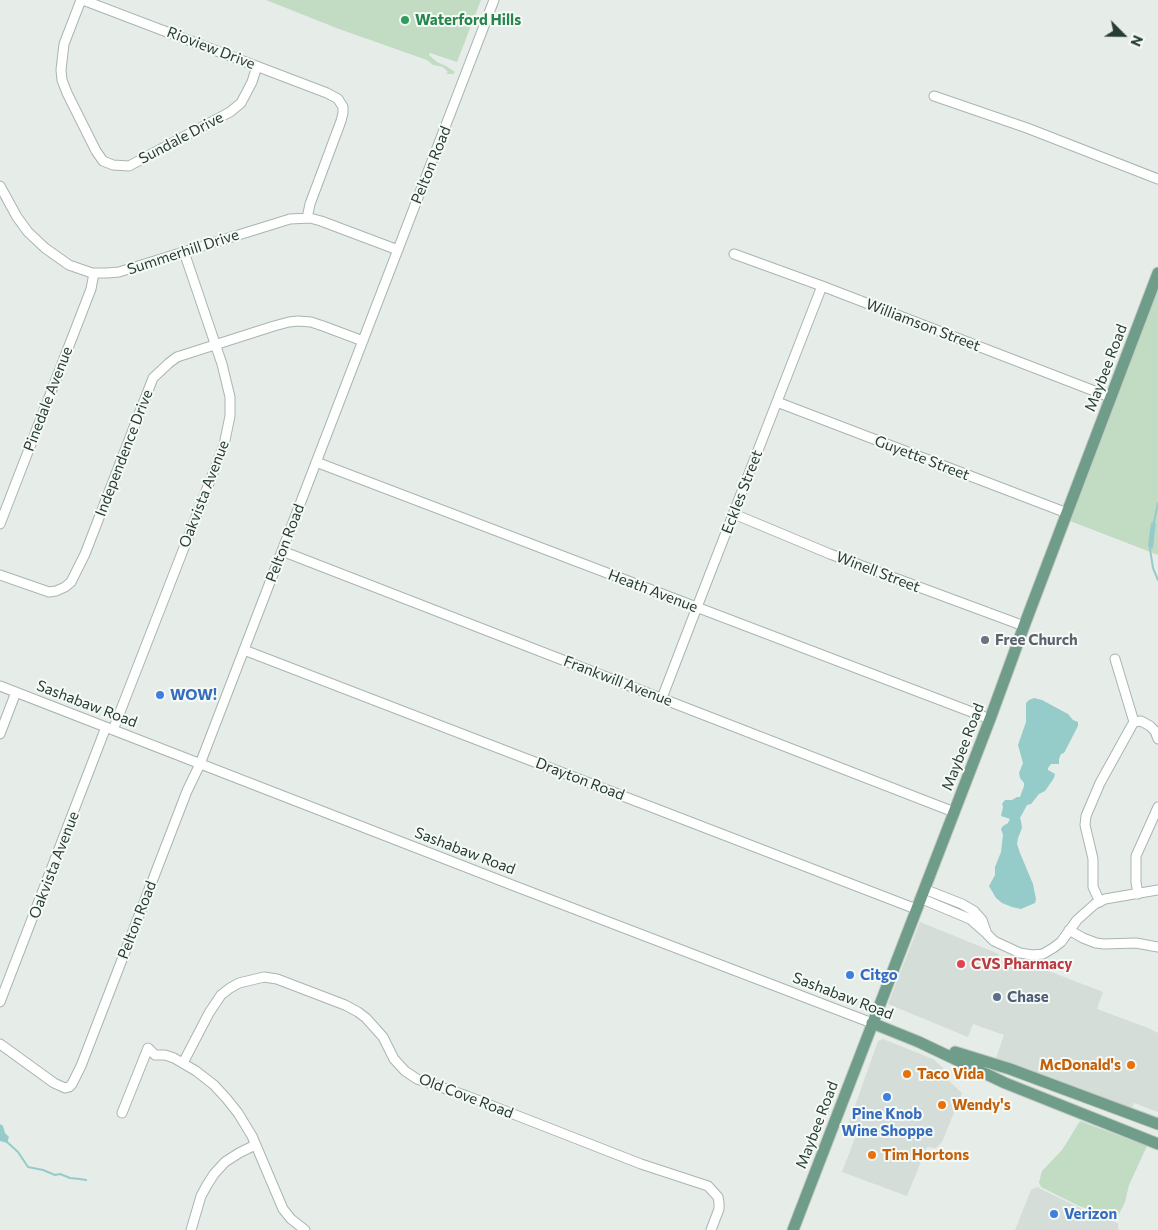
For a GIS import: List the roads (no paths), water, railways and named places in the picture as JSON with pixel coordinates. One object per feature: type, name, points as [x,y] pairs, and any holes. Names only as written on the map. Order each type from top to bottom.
[{"type":"main road","name":"Maybee Road","points":[[793,1230],[990,719],[1158,273]]},
{"type":"main road","name":"Sashabaw Road","points":[[872,1023],[919,1042],[1005,1083],[1158,1144]]},
{"type":"main road","name":"Sashabaw Road","points":[[919,1042],[1010,1069],[1158,1124]]},
{"type":"main road","points":[[1029,1093],[1028,1083],[1042,1081]]},
{"type":"street","name":"Rioview Drive","points":[[82,0],[328,93],[338,99],[344,113],[310,204],[307,218]]},
{"type":"street","name":"Sundale Drive","points":[[82,0],[64,44],[61,70],[62,80],[96,151],[103,161],[113,165],[129,166],[230,112],[241,103],[252,82],[257,66]]},
{"type":"street","name":"Pelton Road","points":[[0,1044],[54,1083],[65,1088],[72,1084],[187,791],[200,764],[494,0]]},
{"type":"street","points":[[934,96],[1027,128],[1158,179]]},
{"type":"street","name":"Summerhill Drive","points":[[0,186],[16,218],[34,238],[69,265],[94,273],[119,272],[290,219],[307,218],[341,228],[398,250]]},
{"type":"street","name":"Oakvista Avenue","points":[[0,1002],[224,445],[230,416],[230,397],[222,364],[184,252]]},
{"type":"street","name":"Williamson Street","points":[[734,254],[1110,397]]},
{"type":"street","name":"Pinedale Avenue","points":[[0,524],[91,289],[94,273]]},
{"type":"street","name":"Eckles Street","points":[[662,698],[822,286]]},
{"type":"street","name":"Independence Drive","points":[[0,575],[49,592],[61,589],[71,582],[77,574],[153,378],[177,357],[274,326],[298,321],[311,322],[363,341]]},
{"type":"street","name":"Guyette Street","points":[[777,402],[1066,513]]},
{"type":"street","name":"Heath Avenue","points":[[316,462],[990,719]]},
{"type":"street","name":"Winell Street","points":[[734,514],[830,554],[1024,626]]},
{"type":"street","name":"Frankwill Avenue","points":[[282,551],[954,812]]},
{"type":"street","name":"Drayton Road","points":[[244,650],[916,909]]},
{"type":"street","points":[[1100,902],[1093,887],[1094,859],[1085,825],[1086,816],[1100,784],[1134,722],[1115,659]]},
{"type":"street","name":"Sashabaw Road","points":[[0,686],[872,1023]]},
{"type":"street","points":[[0,734],[16,692]]},
{"type":"street","points":[[1134,722],[1141,721],[1150,726],[1155,730],[1158,739]]},
{"type":"street","points":[[1138,894],[1136,856],[1158,807]]},
{"type":"street","points":[[922,894],[964,911],[994,941],[1004,946],[1020,953],[1043,954],[1061,942],[1077,920],[1095,904],[1105,900],[1158,890]]},
{"type":"street","points":[[1069,930],[1096,943],[1136,943],[1158,947]]},
{"type":"street","name":"Old Cove Road","points":[[183,1063],[208,1012],[221,995],[230,988],[245,982],[264,977],[277,979],[345,1005],[358,1012],[383,1037],[394,1059],[405,1071],[417,1079],[467,1096],[641,1164],[708,1186],[718,1197],[719,1203],[719,1209],[711,1230]]},
{"type":"street","points":[[122,1113],[148,1048],[155,1055],[165,1055],[174,1058],[196,1071],[214,1084],[238,1113],[252,1136],[283,1209],[291,1219],[305,1230]]},
{"type":"street","points":[[191,1230],[201,1196],[214,1174],[226,1162],[255,1145]]},
{"type":"water","points":[[1154,522],[1156,524],[1153,548],[1150,549],[1148,545],[1151,523]]},
{"type":"water","points":[[1034,698],[1042,700],[1068,714],[1073,720],[1078,722],[1078,726],[1064,753],[1061,754],[1059,764],[1051,764],[1048,768],[1048,770],[1055,774],[1054,778],[1045,791],[1039,794],[1031,804],[1027,805],[1020,818],[1022,828],[1017,844],[1033,884],[1036,899],[1035,903],[1021,909],[1002,903],[996,898],[989,886],[995,875],[995,867],[1001,852],[1003,835],[1001,829],[1010,819],[1001,816],[1002,804],[1005,800],[1020,797],[1024,786],[1019,773],[1023,763],[1018,745],[1026,722],[1026,703]]},
{"type":"water","points":[[0,1124],[9,1137],[7,1143],[0,1141]]},
{"type":"waterway","points":[[1154,522],[1158,503]]},
{"type":"waterway","points":[[1150,549],[1153,568],[1158,580]]},
{"type":"waterway","points":[[6,1141],[18,1152],[28,1167],[55,1175],[60,1174],[70,1178],[86,1180]]},
{"type":"place","name":"Waterford Hills","points":[[405,20]]},
{"type":"place","name":"Free Church","points":[[985,640]]},
{"type":"place","name":"WOW!","points":[[160,695]]},
{"type":"place","name":"CVS Pharmacy","points":[[961,964]]},
{"type":"place","name":"Citgo","points":[[850,975]]},
{"type":"place","name":"Chase","points":[[997,997]]},
{"type":"place","name":"McDonald's","points":[[1131,1065]]},
{"type":"place","name":"Taco Vida","points":[[907,1074]]},
{"type":"place","name":"Pine Knob Wine Shoppe","points":[[887,1097]]},
{"type":"place","name":"Wendy's","points":[[942,1105]]},
{"type":"place","name":"Tim Hortons","points":[[872,1155]]},
{"type":"place","name":"Verizon","points":[[1054,1214]]}]
